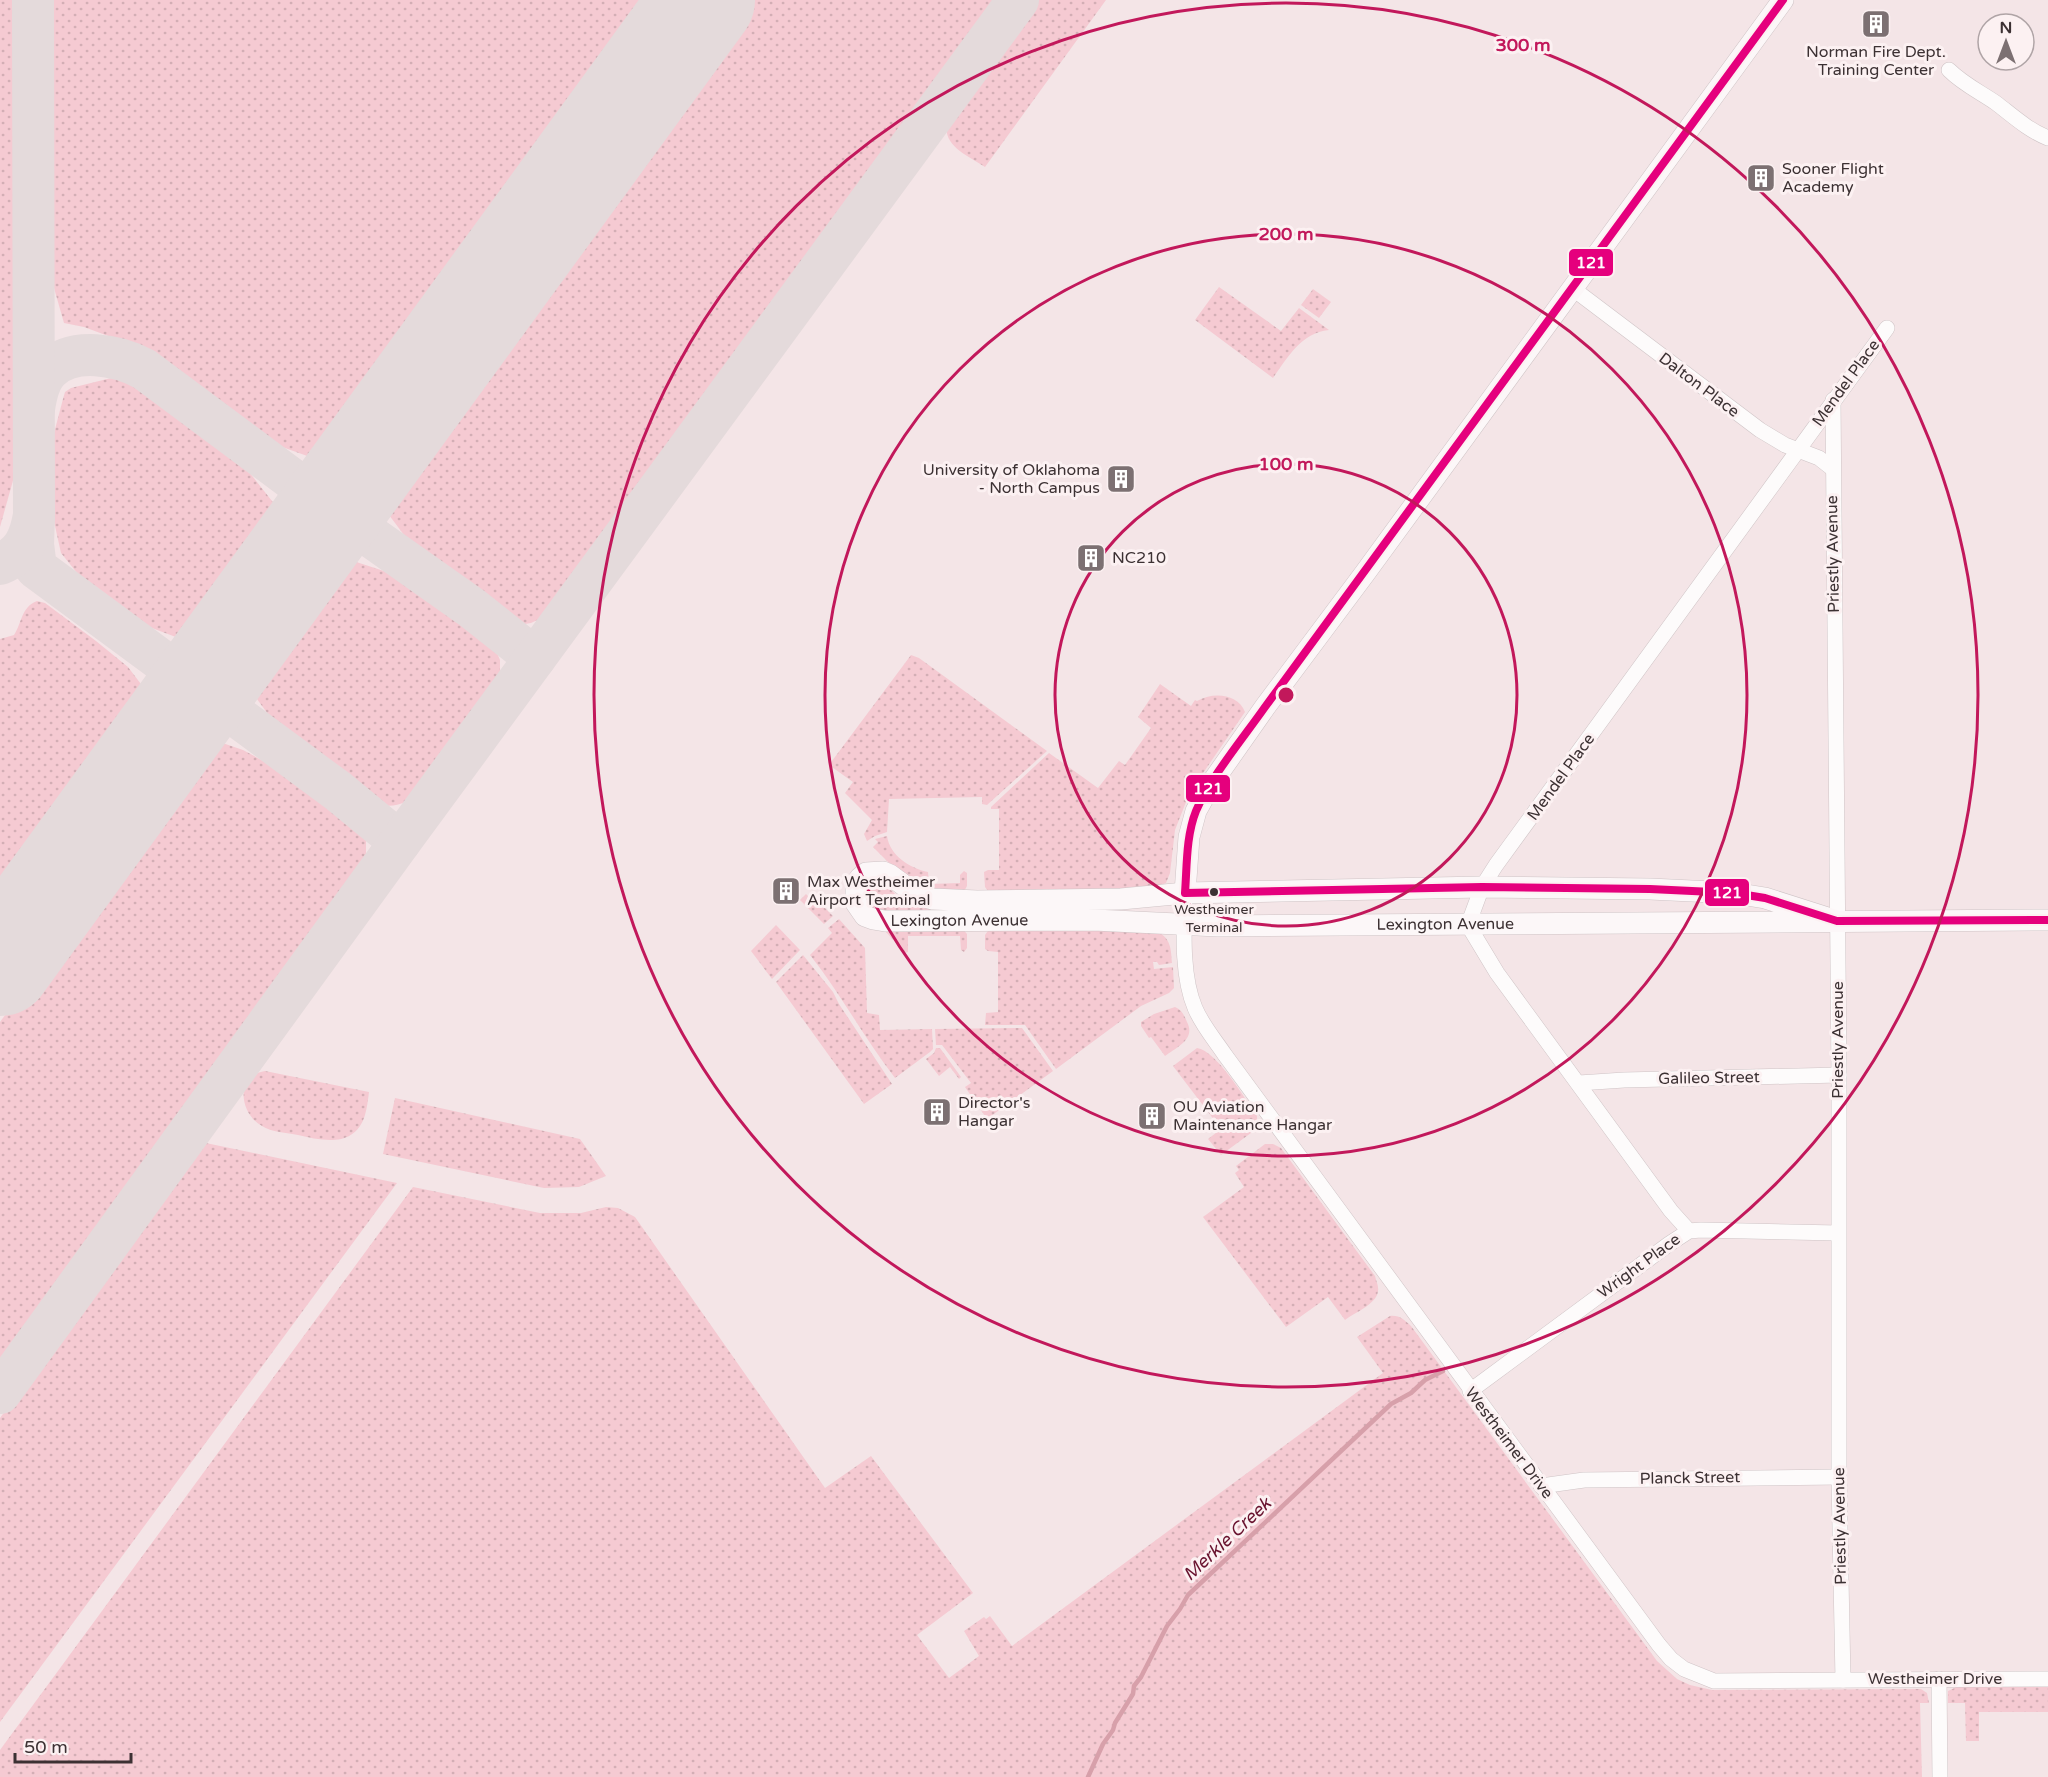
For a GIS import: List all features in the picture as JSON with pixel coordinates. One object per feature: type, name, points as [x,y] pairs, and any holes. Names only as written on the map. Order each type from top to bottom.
[{"type":"street","points":[[1185,893],[1189,837],[1196,811],[1211,784],[1783,0]]},
{"type":"street","points":[[1948,70],[2034,132],[2048,138]]},
{"type":"street","name":"Dalton Place","points":[[1572,288],[1760,430],[1785,446],[1819,458],[1833,469]]},
{"type":"street","name":"Mendel Place","points":[[1468,925],[1482,888],[1496,865],[1887,328]]},
{"type":"street","name":"Priestly Avenue","points":[[1833,400],[1839,1075],[1839,1477],[1843,1680]]},
{"type":"street","name":"Lexington Avenue","points":[[1837,921],[1784,902],[1734,893],[1639,889],[1482,888],[1185,893],[1121,899],[933,899],[917,895],[890,875],[875,872],[866,873],[860,878],[855,896],[856,903],[865,916],[873,920],[885,921],[1094,920],[1184,925],[1468,925],[2048,920]]},
{"type":"street","name":"Westheimer Drive","points":[[1185,893],[1184,925],[1189,983],[1194,1007],[1205,1025],[1470,1391],[1659,1645],[1684,1670],[1714,1681],[2048,1679]]},
{"type":"street","points":[[1468,925],[1497,973],[1671,1211],[1689,1231]]},
{"type":"street","name":"Galileo Street","points":[[1579,1083],[1839,1075]]},
{"type":"street","name":"Wright Place","points":[[1470,1391],[1689,1231],[1838,1233]]},
{"type":"street","name":"Planck Street","points":[[1541,1486],[1584,1480],[1839,1477]]},
{"type":"street","points":[[1939,1679],[1940,1777]]},
{"type":"shaded area","points":[[0,0],[14,0],[16,265],[14,477],[0,527]]},
{"type":"shaded area","points":[[43,0],[659,0],[321,461],[274,444],[127,343],[84,327],[64,323],[48,267]]},
{"type":"shaded area","points":[[748,0],[1000,0],[548,615],[531,623],[519,625],[513,623],[497,615],[417,549],[380,503]]},
{"type":"shaded area","points":[[1036,0],[1106,0],[985,167],[952,144],[946,130],[947,122]]},
{"type":"shaded area","points":[[1219,287],[1281,331],[1299,308],[1329,330],[1311,336],[1296,347],[1273,378],[1195,320]]},
{"type":"shaded area","points":[[1313,289],[1331,302],[1319,318],[1301,305]]},
{"type":"shaded area","points":[[115,377],[192,425],[246,468],[283,515],[189,642],[136,622],[86,584],[61,553],[51,508],[49,452],[65,392],[71,388]]},
{"type":"shaded area","points":[[341,557],[387,572],[395,577],[492,641],[500,660],[500,674],[492,693],[421,792],[410,800],[392,806],[372,802],[276,725],[246,684]]},
{"type":"shaded area","points":[[37,601],[45,603],[128,667],[150,696],[0,901],[0,639],[14,635],[25,611]]},
{"type":"shaded area","points":[[911,655],[919,658],[1047,751],[987,805],[982,804],[982,797],[889,799],[887,832],[867,841],[864,834],[872,820],[845,793],[853,782],[829,765]]},
{"type":"shaded area","points":[[1160,684],[1191,706],[1195,700],[1210,696],[1224,696],[1237,701],[1245,712],[1190,792],[1175,830],[1170,873],[1166,883],[1155,887],[990,894],[985,887],[984,872],[999,870],[999,809],[991,809],[991,807],[1049,753],[1098,788],[1119,761],[1125,765],[1151,728],[1138,717]]},
{"type":"shaded area","points":[[208,738],[243,750],[269,764],[358,824],[366,838],[366,857],[349,891],[0,1369],[0,1022]]},
{"type":"shaded area","points":[[887,836],[892,850],[902,860],[914,868],[928,872],[929,884],[960,883],[960,875],[964,871],[967,873],[967,886],[962,895],[913,887],[873,847],[878,842],[875,839]]},
{"type":"shaded area","points":[[876,883],[889,888],[899,898],[913,905],[960,906],[964,912],[866,911],[865,890]]},
{"type":"shaded area","points":[[806,894],[815,903],[818,901],[833,916],[824,924],[800,900]]},
{"type":"shaded area","points":[[839,919],[865,948],[867,1013],[879,1015],[880,1030],[932,1029],[933,1049],[895,1078],[810,955],[832,933],[828,928]]},
{"type":"shaded area","points":[[776,925],[800,950],[772,979],[751,951]]},
{"type":"shaded area","points":[[962,928],[967,934],[967,948],[964,952],[961,950],[960,936],[908,936],[908,952],[905,953],[886,932],[887,929]]},
{"type":"shaded area","points":[[990,928],[1158,932],[1168,941],[1172,963],[1159,965],[1153,962],[1154,969],[1173,967],[1174,988],[1169,993],[1141,1006],[1056,1069],[1025,1025],[985,1025],[986,1013],[998,1012],[998,952],[985,949],[985,935]]},
{"type":"shaded area","points":[[803,955],[833,992],[892,1084],[864,1104],[776,982]]},
{"type":"shaded area","points":[[1175,1007],[1184,1015],[1189,1033],[1180,1046],[1165,1056],[1151,1037],[1149,1038],[1141,1022],[1154,1014]]},
{"type":"shaded area","points":[[1022,1028],[1053,1071],[987,1119],[965,1087],[971,1083],[942,1045],[936,1045],[935,1029]]},
{"type":"shaded area","points":[[936,1048],[940,1048],[961,1077],[959,1079],[950,1067],[939,1076],[926,1059],[934,1053]]},
{"type":"shaded area","points":[[1197,1048],[1205,1051],[1222,1066],[1257,1116],[1255,1130],[1221,1155],[1208,1139],[1221,1129],[1173,1066]]},
{"type":"shaded area","points":[[265,1071],[369,1092],[366,1112],[360,1126],[346,1137],[328,1140],[279,1132],[262,1126],[249,1113],[244,1096],[248,1080],[255,1074]]},
{"type":"shaded area","points":[[395,1098],[580,1139],[606,1176],[579,1187],[544,1188],[383,1154]]},
{"type":"shaded area","points":[[201,1142],[397,1183],[0,1722],[0,1418]]},
{"type":"shaded area","points":[[1265,1144],[1273,1144],[1281,1148],[1375,1276],[1378,1287],[1377,1296],[1345,1320],[1328,1297],[1286,1327],[1203,1217],[1244,1187],[1235,1173],[1239,1170],[1236,1166]]},
{"type":"shaded area","points":[[413,1187],[540,1213],[581,1213],[606,1207],[618,1208],[635,1217],[825,1488],[871,1456],[973,1593],[917,1635],[949,1678],[979,1656],[964,1631],[984,1617],[986,1619],[990,1616],[1012,1646],[1383,1373],[1357,1337],[1390,1316],[1397,1316],[1411,1326],[1657,1661],[1677,1679],[1690,1685],[1712,1690],[1921,1689],[1927,1693],[1929,1703],[1920,1703],[1922,1777],[0,1777],[0,1750]]},
{"type":"shaded area","points":[[1961,1685],[2048,1686],[2048,1712],[1979,1712],[1979,1741],[1966,1741],[1965,1703],[1948,1703],[1948,1691]]},
{"type":"waterway","name":"Merkle Creek","points":[[1088,1777],[1103,1744],[1133,1694],[1134,1686],[1167,1626],[1188,1595],[1391,1404],[1411,1393],[1425,1380],[1443,1371]]},
{"type":"taxiway","points":[[0,564],[20,551],[28,538],[34,515],[33,0]]},
{"type":"taxiway","points":[[0,1393],[400,842],[1018,0]]},
{"type":"taxiway","points":[[34,409],[38,388],[43,378],[59,362],[83,355],[96,355],[122,360],[144,369],[332,509],[472,608],[535,658]]},
{"type":"taxiway","points":[[34,518],[33,544],[36,568],[338,791],[400,842]]},
{"type":"runway","points":[[0,964],[703,0]]},
{"type":"transit line","name":"121","points":[[1783,0],[1218,772],[1202,798],[1190,831],[1185,893],[1482,887],[1650,889],[1734,893],[1765,898],[1837,921],[2048,920]]},
{"type":"place","name":"Norman Fire Dept. Training Center","points":[[1876,24]]},
{"type":"place","name":"Sooner Flight Academy","points":[[1761,178]]},
{"type":"place","name":"University of Oklahoma - North Campus","points":[[1121,479]]},
{"type":"place","name":"NC210","points":[[1091,558]]},
{"type":"place","name":"Max Westheimer Airport Terminal","points":[[786,891]]},
{"type":"place","name":"Westheimer Terminal","points":[[1214,892]]},
{"type":"place","name":"Director's Hangar","points":[[937,1112]]},
{"type":"place","name":"OU Aviation Maintenance Hangar","points":[[1152,1116]]}]
